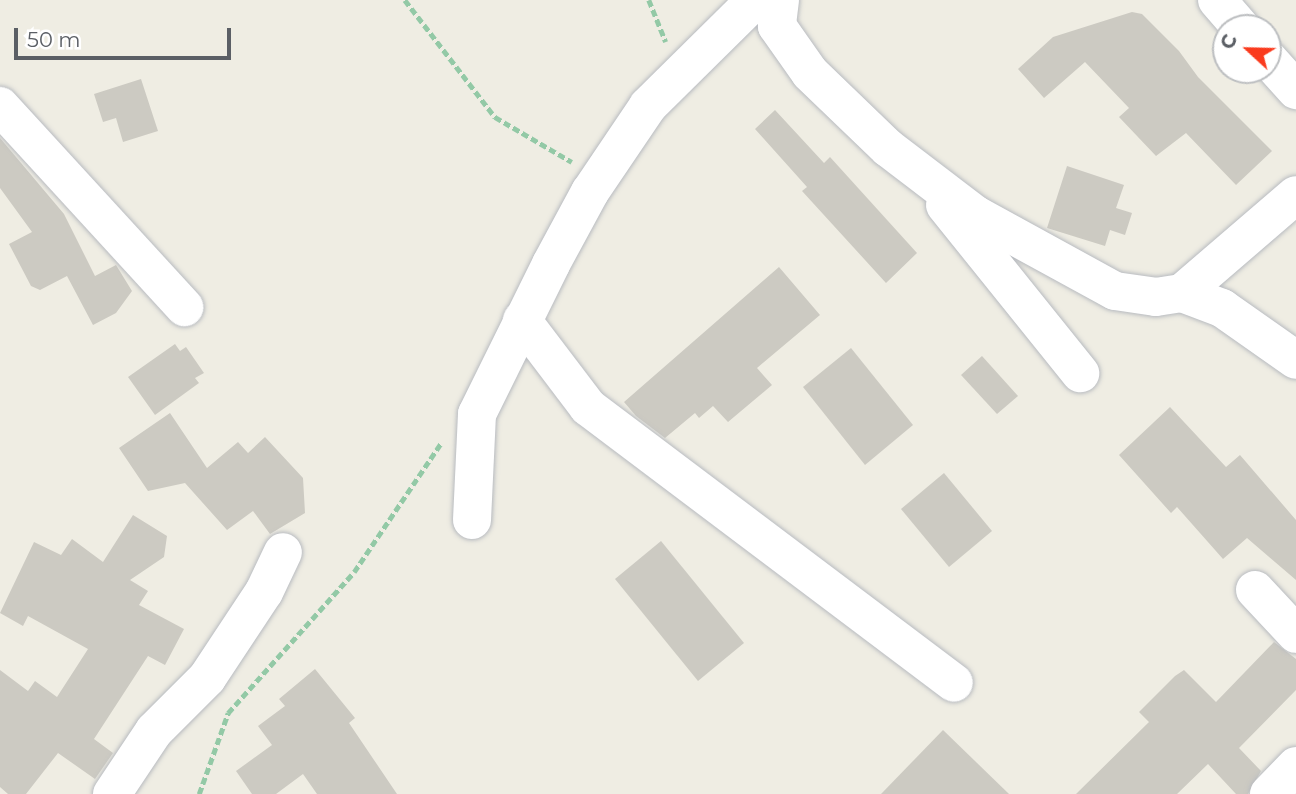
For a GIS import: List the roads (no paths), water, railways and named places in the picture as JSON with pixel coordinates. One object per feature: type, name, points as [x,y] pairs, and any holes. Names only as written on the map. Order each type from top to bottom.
[{"type":"street","points":[[472,520],[477,414],[522,320],[600,178],[648,106],[755,0]]},
{"type":"street","points":[[780,0],[777,26],[810,73],[924,179],[976,215],[1115,291],[1157,297],[1182,293],[1222,308],[1296,360]]},
{"type":"street","points":[[1217,0],[1229,14]]},
{"type":"street","points":[[1282,74],[1296,90]]},
{"type":"street","points":[[0,106],[184,307]]},
{"type":"street","points":[[924,179],[1080,373]]},
{"type":"street","points":[[1182,293],[1296,195]]},
{"type":"street","points":[[522,320],[588,407],[954,683]]},
{"type":"street","points":[[112,794],[154,731],[207,678],[264,592],[282,552]]},
{"type":"street","points":[[1255,590],[1292,622]]},
{"type":"street","points":[[1269,794],[1296,766]]}]
